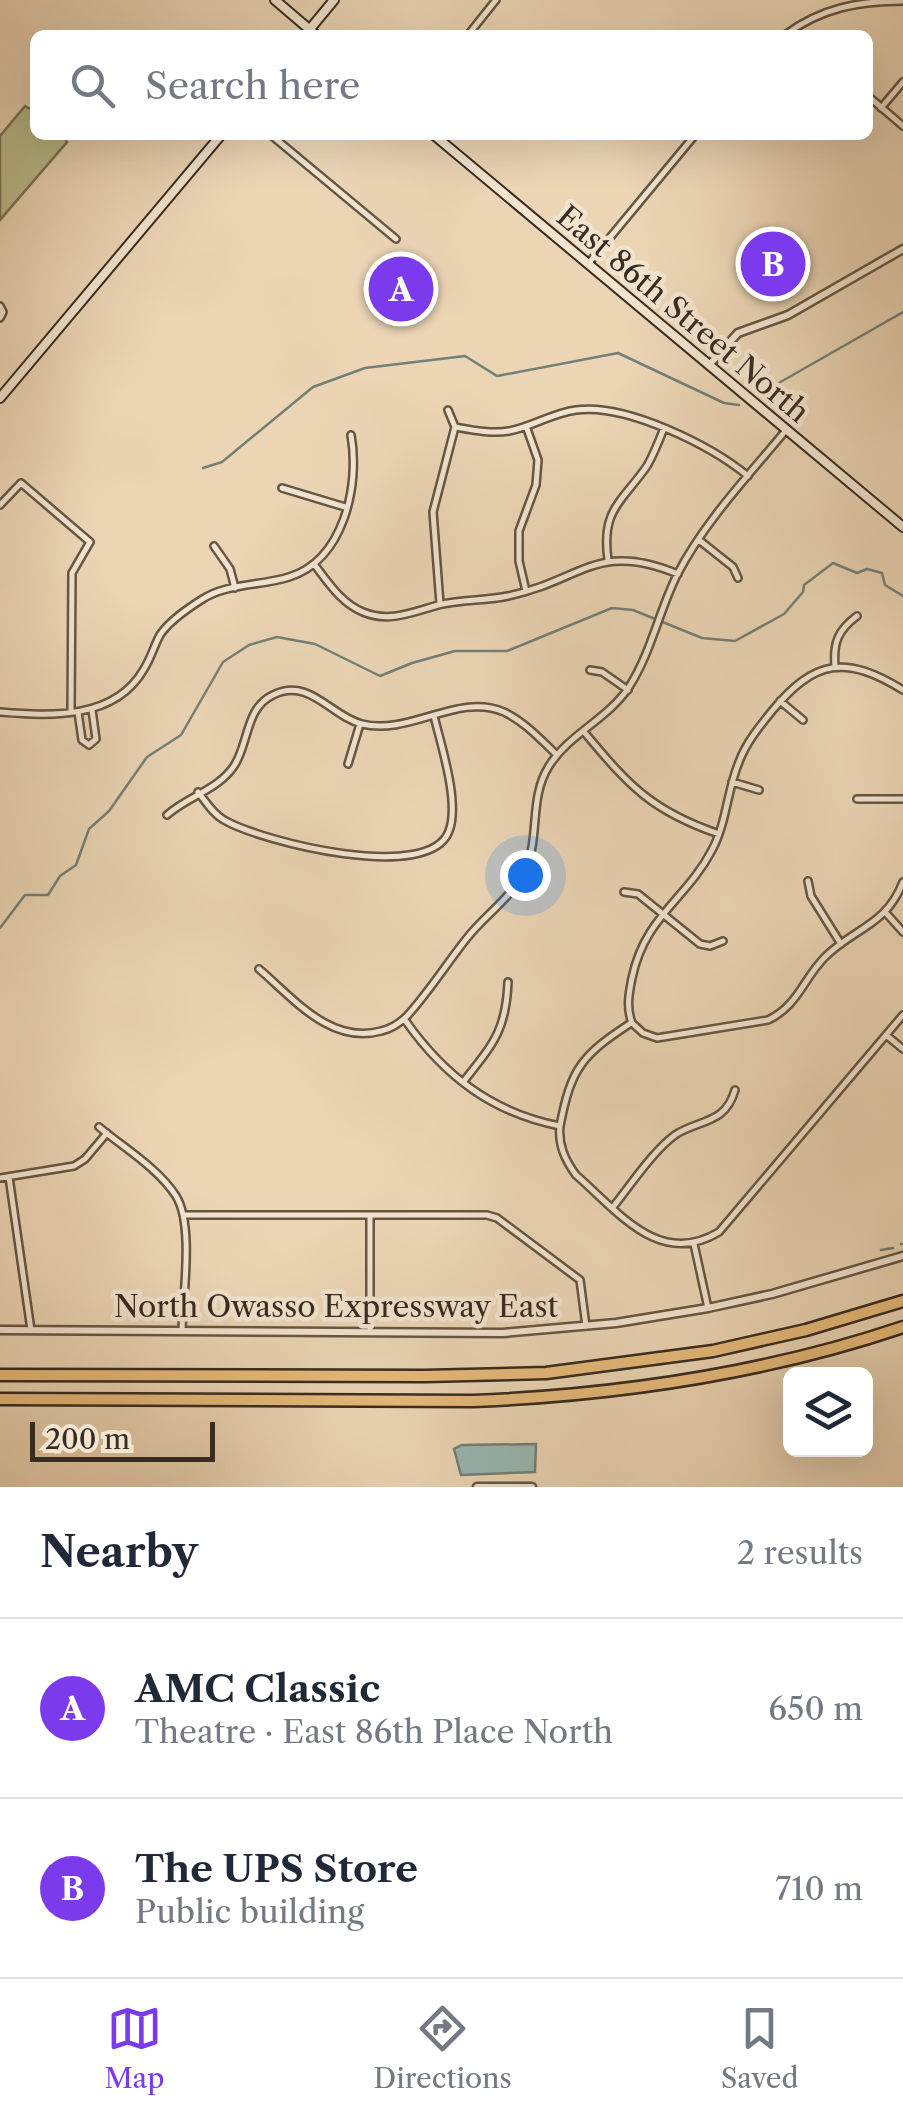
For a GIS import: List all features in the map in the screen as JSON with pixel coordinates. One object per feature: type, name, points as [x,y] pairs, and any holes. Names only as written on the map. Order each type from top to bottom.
[{"type":"highway","points":[[0,1375],[546,1373],[713,1351],[903,1302]]},
{"type":"highway","points":[[4,1401],[473,1401],[562,1396],[666,1384],[750,1368],[849,1344],[903,1326]]},
{"type":"main road","points":[[274,0],[307,30]]},
{"type":"main road","points":[[312,30],[334,0]]},
{"type":"main road","points":[[0,398],[217,140]]},
{"type":"main road","name":"East 86th Street North","points":[[440,140],[903,527]]},
{"type":"street","points":[[472,30],[496,0]]},
{"type":"street","points":[[797,30],[836,8],[903,1]]},
{"type":"street","points":[[881,108],[903,82]]},
{"type":"street","points":[[873,101],[903,126]]},
{"type":"street","points":[[277,140],[396,238]]},
{"type":"street","points":[[588,264],[692,140]]},
{"type":"street","points":[[709,365],[738,334],[780,319],[903,249]]},
{"type":"street","points":[[0,306],[0,318]]},
{"type":"street","points":[[455,427],[505,432],[554,414],[584,409],[617,414],[702,444],[748,476]]},
{"type":"street","points":[[440,604],[433,512],[455,427],[448,410]]},
{"type":"street","points":[[526,426],[538,460],[536,485],[519,532],[519,561],[526,591]]},
{"type":"street","points":[[608,560],[605,532],[610,513],[646,467],[664,428]]},
{"type":"street","points":[[259,969],[325,1024],[347,1034],[380,1032],[404,1018],[471,932],[524,873],[534,847],[539,786],[557,755],[608,713],[628,690],[678,574],[699,540],[787,430]]},
{"type":"street","points":[[0,712],[74,712],[114,701],[135,683],[168,625],[203,598],[286,578],[314,564],[334,540],[345,507],[354,465],[351,435]]},
{"type":"street","points":[[0,505],[21,484],[90,542],[72,573],[74,712],[82,740],[89,745],[96,739],[92,710]]},
{"type":"street","points":[[282,488],[345,507]]},
{"type":"street","points":[[699,540],[733,567],[738,578]]},
{"type":"street","points":[[214,546],[230,569],[235,588]]},
{"type":"street","points":[[314,564],[347,603],[369,615],[398,616],[440,604],[526,591],[608,560],[641,561],[678,574]]},
{"type":"street","points":[[835,666],[834,648],[839,632],[856,616]]},
{"type":"street","points":[[903,690],[868,670],[835,666],[800,680],[780,700],[751,738],[732,782],[719,834],[705,861],[646,935],[636,959],[628,999],[632,1022],[643,1033],[657,1038],[768,1020],[791,1006],[824,958],[886,912],[903,882]]},
{"type":"street","points":[[590,670],[602,672],[628,690]]},
{"type":"street","points":[[167,816],[220,781],[234,766],[254,714],[267,699],[286,691],[304,691],[360,724],[392,726],[469,708],[502,711],[526,725],[557,755]]},
{"type":"street","points":[[780,700],[802,720]]},
{"type":"street","points":[[198,792],[224,820],[302,847],[362,855],[417,855],[436,849],[449,832],[452,810],[434,716]]},
{"type":"street","points":[[348,764],[360,724]]},
{"type":"street","points":[[584,732],[623,779],[650,802],[719,834]]},
{"type":"street","points":[[732,782],[759,790]]},
{"type":"street","points":[[857,799],[903,799]]},
{"type":"street","points":[[808,881],[811,896],[842,944]]},
{"type":"street","points":[[624,892],[638,894],[700,944],[723,942]]},
{"type":"street","points":[[886,912],[903,932]]},
{"type":"street","points":[[464,1081],[503,1026],[508,982]]},
{"type":"street","points":[[632,1022],[598,1044],[576,1067],[567,1088],[560,1144],[576,1175],[657,1241],[674,1246],[694,1244],[724,1227],[903,1015]]},
{"type":"street","points":[[404,1018],[425,1048],[503,1110],[560,1126]]},
{"type":"street","points":[[886,1035],[903,1049]]},
{"type":"street","points":[[613,1207],[668,1141],[716,1118],[728,1106],[735,1090]]},
{"type":"street","points":[[99,1126],[162,1179],[178,1198],[183,1215],[182,1330]]},
{"type":"street","points":[[0,1178],[74,1166],[85,1159],[106,1133]]},
{"type":"street","points":[[9,1177],[31,1330]]},
{"type":"street","points":[[370,1214],[370,1332]]},
{"type":"street","points":[[183,1215],[498,1218],[580,1280],[586,1326]]},
{"type":"street","points":[[694,1244],[708,1308]]},
{"type":"street","name":"North Owasso Expressway East","points":[[0,1330],[503,1333],[586,1326],[708,1308],[806,1286],[903,1256]]},
{"type":"street","points":[[477,1487],[532,1487]]},
{"type":"green space","points":[[25,106],[30,109],[30,140],[67,142],[0,220],[0,136]]},
{"type":"water","points":[[536,1444],[535,1472],[461,1475],[454,1449],[462,1445]]},
{"type":"waterway","points":[[765,396],[777,384],[903,312]]},
{"type":"waterway","points":[[203,468],[222,462],[313,387],[365,368],[465,356],[497,376],[618,353],[724,403],[739,405]]},
{"type":"waterway","points":[[0,928],[25,895],[48,895],[60,876],[76,865],[89,829],[109,811],[147,757],[181,735],[223,662],[249,645],[277,637],[315,644],[380,676],[455,651],[507,651],[612,608],[633,610],[702,638],[735,641],[784,614],[803,592],[804,585],[833,563],[857,573],[867,569],[882,573],[885,585],[903,596]]},
{"type":"waterway","points":[[881,1250],[893,1248]]},
{"type":"place","name":"The UPS Store","points":[[773,264]]},
{"type":"place","name":"AMC Classic","points":[[401,289]]}]
